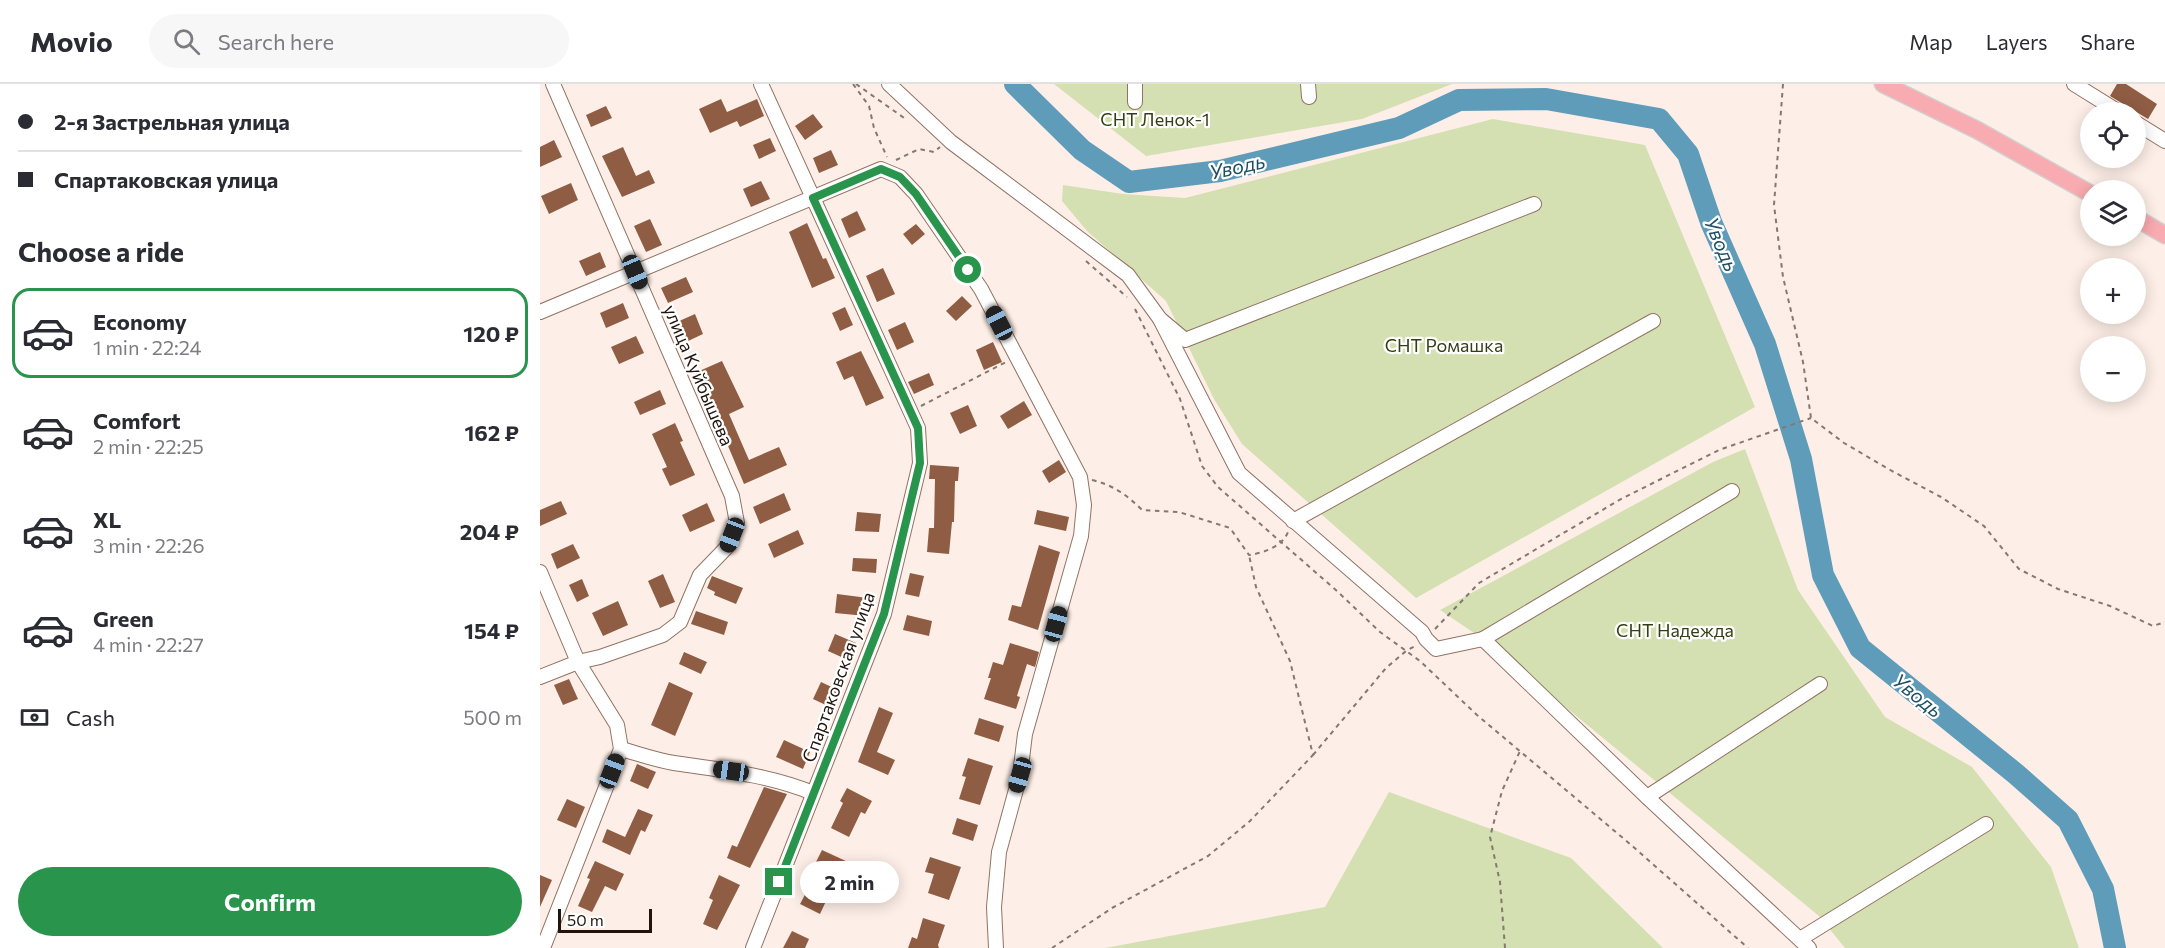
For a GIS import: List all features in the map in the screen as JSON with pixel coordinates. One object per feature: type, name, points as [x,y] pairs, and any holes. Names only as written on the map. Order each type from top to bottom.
[{"type":"main road","points":[[1883,84],[1977,130],[2080,188]]},
{"type":"main road","points":[[2146,224],[2165,234]]},
{"type":"street","name":"улица Куйбышева","points":[[553,84],[732,496],[737,523],[728,547],[700,575],[680,622],[663,635],[600,657],[578,662]]},
{"type":"street","name":"Спартаковская улица","points":[[753,948],[884,614],[920,463],[918,428],[761,84]]},
{"type":"street","points":[[889,84],[951,142],[1128,275],[1160,319],[1239,473],[1422,632],[1436,648],[1483,639],[1732,491]]},
{"type":"street","points":[[1135,84],[1135,102]]},
{"type":"street","points":[[2074,84],[2103,102]]},
{"type":"street","points":[[2146,129],[2165,141]]},
{"type":"street","points":[[540,312],[881,169],[900,177],[916,194],[981,289],[1080,477],[1084,505],[1081,536],[1025,734],[1020,775],[999,852],[994,907],[996,948]]},
{"type":"street","points":[[1160,319],[1185,340],[1534,204]]},
{"type":"street","points":[[1293,521],[1653,321]]},
{"type":"street","points":[[540,572],[578,662],[617,725],[621,749],[543,948]]},
{"type":"street","points":[[1483,639],[1804,944],[1986,824]]},
{"type":"street","points":[[540,676],[578,662]]},
{"type":"street","points":[[1647,797],[1820,684]]},
{"type":"street","points":[[621,749],[671,762],[786,782],[813,793]]},
{"type":"path","points":[[855,84],[915,126]]},
{"type":"path","points":[[855,84],[869,106],[874,128],[890,164],[919,149],[934,152],[941,147]]},
{"type":"path","points":[[1783,84],[1774,205],[1783,277],[1803,362],[1811,418],[1844,443],[1941,497],[1984,526],[2019,569],[2058,589],[2110,606],[2153,626],[2165,622]]},
{"type":"path","points":[[1083,258],[1131,301],[1180,399],[1202,466],[1218,488],[1380,632],[1420,661],[1477,715],[1622,837],[1748,948]]},
{"type":"path","points":[[910,411],[1016,357]]},
{"type":"path","points":[[1426,639],[1479,583],[1621,499],[1719,450],[1811,418]]},
{"type":"path","points":[[1080,477],[1106,483],[1126,495],[1142,510],[1179,512],[1230,528],[1249,555],[1256,587],[1290,661],[1313,755]]},
{"type":"path","points":[[1249,555],[1264,552],[1286,539],[1293,521]]},
{"type":"path","points":[[1052,948],[1112,908],[1208,856],[1250,821],[1313,755],[1386,668],[1406,651]]},
{"type":"path","points":[[1505,948],[1500,882],[1490,837],[1502,791],[1520,751]]},
{"type":"green space","name":"СНТ Ленок-1","points":[[1054,84],[1452,84],[1362,119],[1146,156]]},
{"type":"green space","name":"СНТ Ромашка","points":[[1493,119],[1645,145],[1755,407],[1416,598],[1242,444],[1214,399],[1166,301],[1087,231],[1062,201],[1063,185],[1123,194],[1185,198]]},
{"type":"green space","name":"СНТ Надежда","points":[[1745,449],[1798,590],[1885,717],[1972,767],[2051,867],[2079,948],[1845,948],[1819,916],[1483,639],[1440,610],[1713,462]]},
{"type":"green space","points":[[1389,792],[1571,858],[1663,948],[1105,948],[1325,907]]},
{"type":"building","points":[[2117,84],[2126,84],[2157,104],[2148,119],[2146,118],[2146,102],[2120,102],[2110,96]]},
{"type":"building","points":[[721,99],[727,112],[757,99],[764,116],[740,127],[737,121],[710,133],[699,109]]},
{"type":"building","points":[[606,106],[612,118],[591,127],[586,115]]},
{"type":"building","points":[[813,114],[823,127],[805,140],[795,126]]},
{"type":"building","points":[[770,138],[776,151],[759,159],[753,145]]},
{"type":"building","points":[[554,140],[562,157],[540,167],[540,147]]},
{"type":"building","points":[[623,147],[636,176],[649,170],[655,183],[622,197],[602,156]]},
{"type":"building","points":[[831,150],[838,165],[819,173],[813,158]]},
{"type":"building","points":[[761,181],[770,199],[751,207],[743,189]]},
{"type":"building","points":[[571,183],[578,200],[549,214],[541,196]]},
{"type":"building","points":[[857,211],[866,230],[849,238],[841,219]]},
{"type":"building","points":[[650,219],[662,245],[646,252],[634,226]]},
{"type":"building","points":[[807,223],[823,259],[826,258],[835,278],[812,288],[789,232]]},
{"type":"building","points":[[916,224],[925,234],[912,245],[903,234]]},
{"type":"building","points":[[600,252],[606,267],[586,276],[579,261]]},
{"type":"building","points":[[883,268],[895,294],[877,302],[866,276]]},
{"type":"building","points":[[686,277],[693,292],[668,303],[661,288]]},
{"type":"building","points":[[962,296],[972,306],[956,321],[946,311]]},
{"type":"building","points":[[623,303],[629,318],[606,328],[600,313]]},
{"type":"building","points":[[845,307],[853,325],[840,331],[832,313]]},
{"type":"building","points":[[695,314],[703,334],[686,342],[677,322]]},
{"type":"building","points":[[905,322],[914,342],[897,350],[888,330]]},
{"type":"building","points":[[636,336],[644,353],[619,364],[611,347]]},
{"type":"building","points":[[993,342],[1002,362],[984,370],[976,350]]},
{"type":"building","points":[[861,351],[884,398],[866,406],[853,376],[844,380],[836,362]]},
{"type":"building","points":[[722,361],[744,407],[729,414],[749,460],[779,447],[787,465],[744,484],[697,372]]},
{"type":"building","points":[[929,373],[934,385],[914,394],[908,382]]},
{"type":"building","points":[[660,390],[666,404],[640,415],[634,402]]},
{"type":"building","points":[[1024,401],[1032,415],[1008,429],[1000,416]]},
{"type":"building","points":[[968,405],[977,426],[960,434],[950,413]]},
{"type":"building","points":[[675,423],[683,441],[680,442],[695,475],[670,486],[662,469],[667,467],[652,434]]},
{"type":"building","points":[[1059,460],[1066,472],[1049,483],[1042,471]]},
{"type":"building","points":[[930,465],[959,467],[958,481],[955,481],[954,522],[952,522],[949,554],[927,552],[929,528],[934,528],[935,479],[929,479]]},
{"type":"building","points":[[784,493],[791,510],[760,524],[753,507]]},
{"type":"building","points":[[561,501],[567,514],[540,526],[540,510]]},
{"type":"building","points":[[707,503],[715,521],[690,532],[682,515]]},
{"type":"building","points":[[1037,510],[1069,517],[1066,531],[1034,524]]},
{"type":"building","points":[[857,512],[881,514],[879,532],[855,531]]},
{"type":"building","points":[[798,530],[804,544],[774,558],[768,544]]},
{"type":"building","points":[[573,544],[580,558],[557,569],[551,554]]},
{"type":"building","points":[[1039,545],[1060,552],[1038,630],[1008,620],[1012,605],[1021,607]]},
{"type":"building","points":[[853,558],[877,559],[876,573],[852,571]]},
{"type":"building","points":[[910,573],[924,576],[919,597],[905,594]]},
{"type":"building","points":[[663,574],[675,602],[660,608],[648,581]]},
{"type":"building","points":[[712,576],[743,588],[736,604],[714,595],[715,592],[707,588]]},
{"type":"building","points":[[582,579],[589,596],[577,602],[569,585]]},
{"type":"building","points":[[837,594],[868,598],[866,616],[835,613]]},
{"type":"building","points":[[618,601],[628,625],[603,636],[592,613]]},
{"type":"building","points":[[696,611],[728,622],[724,635],[691,624]]},
{"type":"building","points":[[907,615],[932,621],[929,636],[903,630]]},
{"type":"building","points":[[835,634],[856,643],[848,660],[828,651]]},
{"type":"building","points":[[1010,643],[1039,652],[1035,667],[1027,664],[1017,696],[1020,697],[1016,709],[984,699],[991,678],[988,678],[993,662],[1003,665]]},
{"type":"building","points":[[684,652],[707,662],[701,674],[679,664]]},
{"type":"building","points":[[569,679],[578,699],[563,705],[554,685]]},
{"type":"building","points":[[669,682],[693,693],[675,736],[651,725]]},
{"type":"building","points":[[821,682],[838,690],[830,707],[813,699]]},
{"type":"building","points":[[879,707],[893,713],[877,752],[895,760],[888,775],[858,762]]},
{"type":"building","points":[[979,718],[1004,726],[999,742],[974,734]]},
{"type":"building","points":[[784,740],[810,752],[803,769],[776,757]]},
{"type":"building","points":[[968,758],[993,766],[980,805],[959,799],[966,777],[962,776]]},
{"type":"building","points":[[637,764],[656,772],[648,789],[630,781]]},
{"type":"building","points":[[764,787],[787,794],[750,868],[727,858],[732,845],[737,847]]},
{"type":"building","points":[[847,788],[872,801],[865,814],[861,812],[849,837],[831,828],[843,803],[840,801]]},
{"type":"building","points":[[567,799],[585,807],[576,828],[557,820]]},
{"type":"building","points":[[638,809],[653,815],[645,832],[641,830],[630,855],[602,842],[607,829],[625,837]]},
{"type":"building","points":[[957,818],[978,825],[973,841],[952,834]]},
{"type":"building","points":[[822,850],[848,862],[842,875],[816,862]]},
{"type":"building","points":[[930,857],[961,867],[949,900],[928,893],[934,874],[925,872]]},
{"type":"building","points":[[595,861],[624,874],[616,891],[605,886],[592,912],[578,906]]},
{"type":"building","points":[[540,875],[552,880],[540,907]]},
{"type":"building","points":[[719,875],[740,885],[717,930],[703,924],[713,900],[709,898]]},
{"type":"building","points":[[808,889],[827,899],[820,914],[800,904]]},
{"type":"building","points":[[923,918],[945,925],[939,948],[908,948],[912,937],[917,939]]},
{"type":"building","points":[[792,931],[809,939],[805,948],[783,948]]},
{"type":"waterway","name":"Уводь","points":[[1015,84],[1082,150],[1129,182],[1220,171],[1399,128],[1459,100],[1546,99],[1659,119],[1688,154],[1711,222],[1765,344],[1801,459],[1823,575],[1860,648],[2016,774],[2068,820],[2103,889],[2115,948]]},
{"type":"route","points":[[779,882],[884,614],[920,463],[918,428],[813,198],[881,169],[900,177],[916,194],[968,270]]}]
